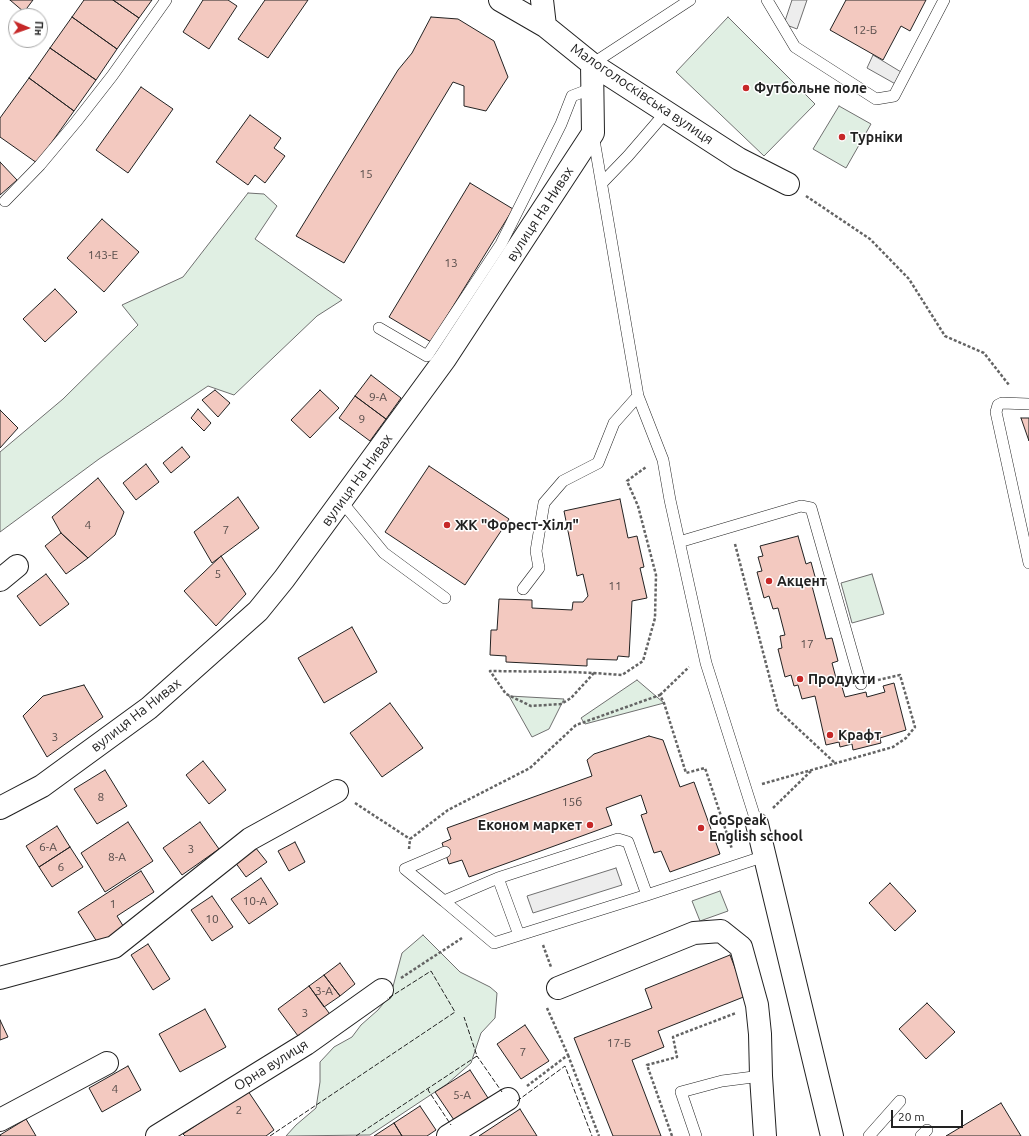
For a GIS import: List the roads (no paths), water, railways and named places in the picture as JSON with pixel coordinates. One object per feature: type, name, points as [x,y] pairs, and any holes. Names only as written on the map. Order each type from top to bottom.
[{"type":"street","name":"Малоголосківська вулиця","points":[[500,0],[546,26],[592,64],[666,112],[740,159],[788,184]]},
{"type":"street","points":[[542,0],[546,26]]},
{"type":"street","points":[[592,64],[593,133]]},
{"type":"street","name":"вулиця На Нивах","points":[[0,808],[42,786],[149,708],[220,647],[258,611],[342,502],[445,359],[593,133]]},
{"type":"street","points":[[0,580],[18,566]]},
{"type":"street","points":[[0,978],[114,947],[250,839],[337,791]]},
{"type":"street","points":[[757,824],[832,1136]]},
{"type":"street","points":[[558,988],[694,933],[721,931],[740,947],[757,1005],[760,1034],[765,1136]]},
{"type":"street","name":"Орна вулиця","points":[[157,1136],[306,1044],[389,985]]},
{"type":"street","points":[[0,1120],[107,1063]]},
{"type":"street","points":[[448,1136],[508,1099]]},
{"type":"lane","points":[[5,200],[40,164],[76,122],[112,76],[166,0]]},
{"type":"lane","points":[[592,64],[690,0]]},
{"type":"lane","points":[[767,0],[795,47],[876,99],[894,96],[944,0]]},
{"type":"lane","points":[[378,328],[427,356],[501,244],[561,124],[572,96],[593,88]]},
{"type":"lane","points":[[602,183],[628,156],[666,112]]},
{"type":"lane","points":[[593,133],[638,396],[663,460],[679,542],[704,653],[757,824]]},
{"type":"lane","points":[[523,589],[539,568],[536,551],[544,503],[563,481],[598,463],[614,424],[638,396]]},
{"type":"lane","points":[[1029,404],[1002,403],[998,405],[996,412],[1029,563]]},
{"type":"lane","points":[[342,502],[384,553],[445,598]]},
{"type":"lane","points":[[679,542],[801,506],[810,508],[861,684]]},
{"type":"lane","points":[[444,901],[498,878],[618,839],[628,842],[648,895]]},
{"type":"lane","points":[[445,852],[405,870],[494,942],[648,895],[765,856]]},
{"type":"lane","points":[[498,878],[519,935]]},
{"type":"lane","points":[[696,1136],[681,1092],[722,1081],[761,1076]]},
{"type":"lane","points":[[869,1136],[900,1101]]},
{"type":"place","name":"Футбольне поле","points":[[746,88]]},
{"type":"place","name":"Турніки","points":[[842,137]]},
{"type":"place","name":"ЖК \"Форест-Хілл\"","points":[[447,525]]},
{"type":"place","name":"Акцент","points":[[769,581]]},
{"type":"place","name":"Продукти","points":[[800,679]]},
{"type":"place","name":"Крафт","points":[[830,735]]},
{"type":"place","name":"Економ маркет","points":[[590,825]]},
{"type":"place","name":"GoSpeak English school","points":[[701,828]]}]
